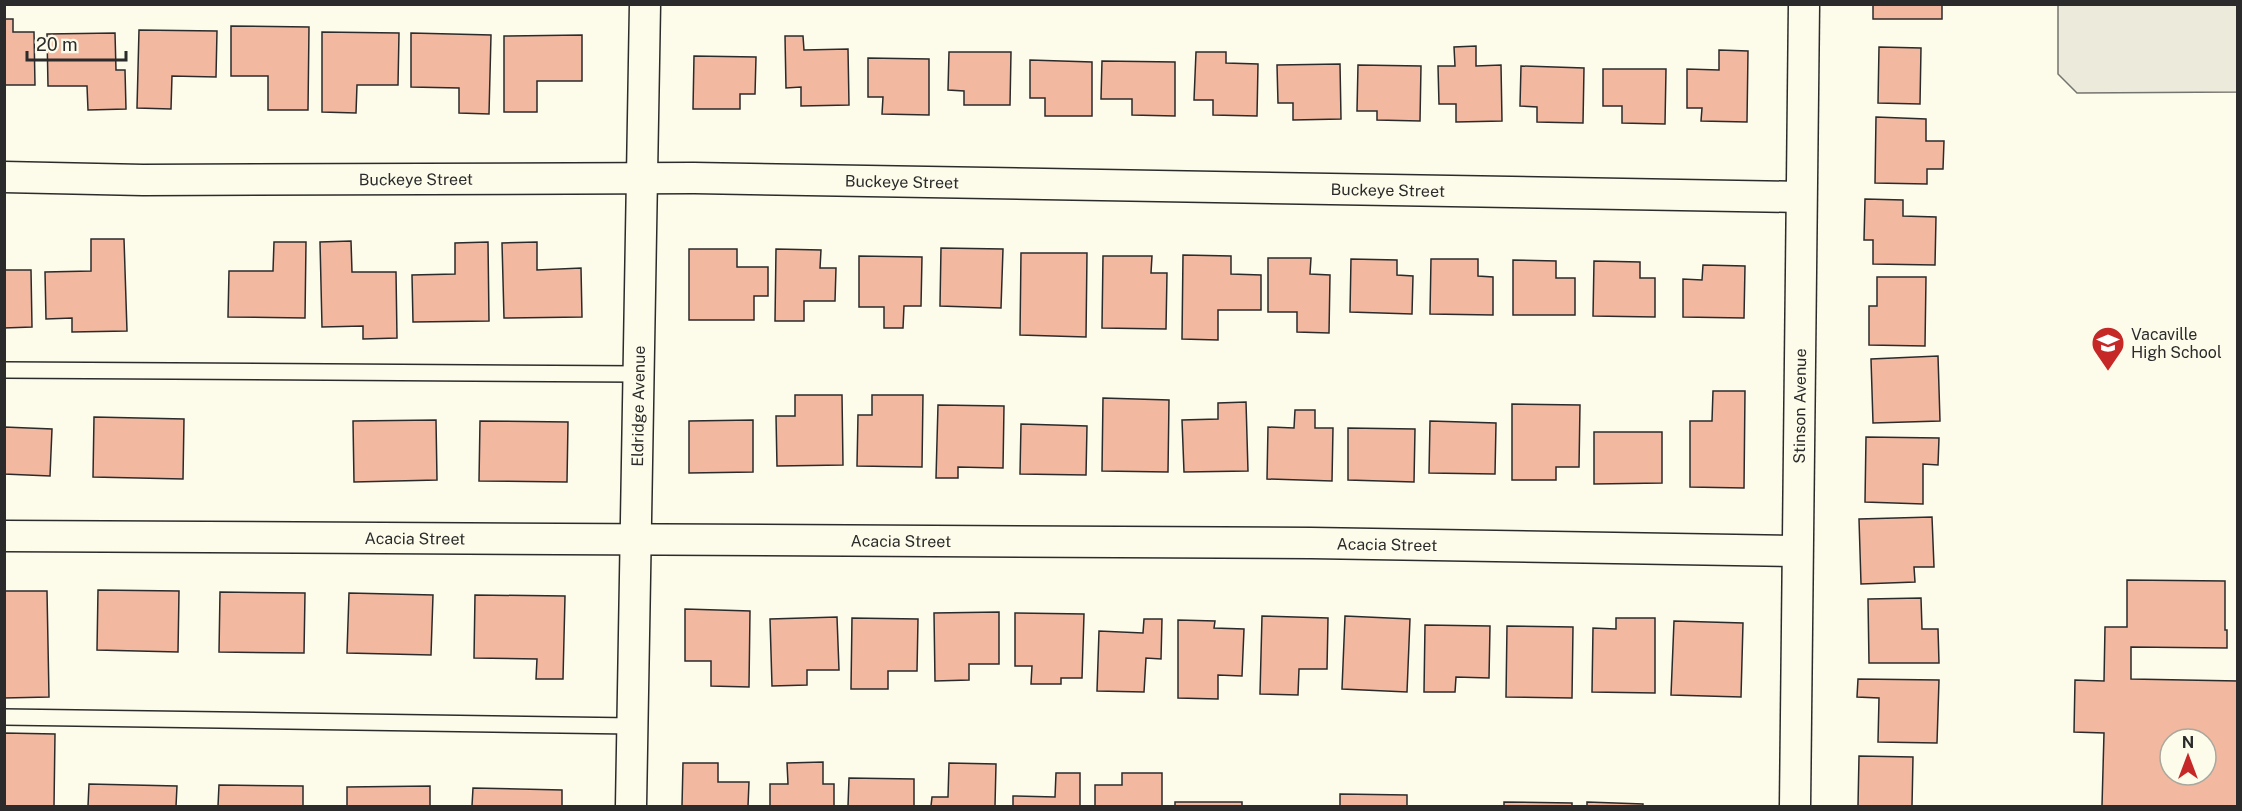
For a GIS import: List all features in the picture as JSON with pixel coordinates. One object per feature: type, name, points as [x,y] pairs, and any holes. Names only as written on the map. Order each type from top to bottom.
[{"type":"street","name":"Eldridge Avenue","points":[[631,807],[645,4]]},
{"type":"street","name":"Stinson Avenue","points":[[1795,807],[1804,4]]},
{"type":"street","name":"Buckeye Street","points":[[4,177],[143,180],[641,178],[1801,197]]},
{"type":"street","name":"Acacia Street","points":[[4,536],[1311,543],[1797,551]]},
{"type":"lane","points":[[4,370],[639,374]]},
{"type":"lane","points":[[4,717],[633,726]]},
{"type":"shaded area","points":[[2058,5],[2237,5],[2237,92],[2077,93],[2058,74]]},
{"type":"building","points":[[1873,4],[1942,4],[1942,19],[1873,19]]},
{"type":"building","points":[[4,19],[13,19],[13,32],[34,32],[35,85],[4,85]]},
{"type":"building","points":[[231,26],[309,27],[308,110],[268,110],[268,76],[231,76]]},
{"type":"building","points":[[139,30],[217,31],[216,77],[172,76],[171,109],[137,108]]},
{"type":"building","points":[[322,32],[399,33],[398,85],[357,85],[356,113],[322,112]]},
{"type":"building","points":[[115,33],[116,70],[125,70],[126,109],[88,110],[87,86],[48,86],[47,34]]},
{"type":"building","points":[[411,33],[491,35],[489,114],[459,113],[459,88],[411,87]]},
{"type":"building","points":[[582,35],[582,81],[537,81],[537,112],[504,112],[504,36]]},
{"type":"building","points":[[785,36],[803,36],[804,50],[848,49],[849,105],[801,106],[801,87],[786,88]]},
{"type":"building","points":[[1476,46],[1476,66],[1501,65],[1502,121],[1456,122],[1456,104],[1439,104],[1438,66],[1455,66],[1454,47]]},
{"type":"building","points":[[1879,47],[1921,48],[1920,104],[1878,103]]},
{"type":"building","points":[[1719,50],[1748,51],[1747,122],[1701,121],[1702,108],[1687,108],[1687,69],[1719,70]]},
{"type":"building","points":[[949,52],[1011,52],[1010,105],[964,105],[964,91],[948,90]]},
{"type":"building","points":[[1196,52],[1226,52],[1226,63],[1258,64],[1257,116],[1213,115],[1213,100],[1194,100]]},
{"type":"building","points":[[694,56],[756,57],[755,94],[740,94],[740,109],[693,109]]},
{"type":"building","points":[[868,58],[929,59],[929,115],[882,114],[883,97],[868,97]]},
{"type":"building","points":[[1030,60],[1092,62],[1092,116],[1045,116],[1045,98],[1030,98]]},
{"type":"building","points":[[1102,61],[1175,62],[1175,116],[1132,115],[1132,99],[1101,99]]},
{"type":"building","points":[[1340,64],[1341,119],[1293,120],[1293,103],[1278,103],[1277,65]]},
{"type":"building","points":[[1358,65],[1421,66],[1420,121],[1377,120],[1377,111],[1357,111]]},
{"type":"building","points":[[1521,66],[1584,68],[1583,123],[1537,122],[1537,107],[1520,106]]},
{"type":"building","points":[[1603,69],[1666,69],[1665,124],[1622,123],[1622,106],[1603,106]]},
{"type":"building","points":[[1876,117],[1926,119],[1926,141],[1944,141],[1943,169],[1927,169],[1927,184],[1875,183]]},
{"type":"building","points":[[1865,199],[1903,200],[1903,216],[1936,217],[1935,265],[1873,264],[1873,240],[1864,240]]},
{"type":"building","points":[[91,239],[124,239],[127,331],[72,332],[72,318],[46,319],[45,272],[91,271]]},
{"type":"building","points":[[351,241],[352,272],[396,272],[397,338],[363,339],[363,326],[322,327],[320,242]]},
{"type":"building","points":[[274,242],[306,242],[305,318],[228,317],[229,271],[273,271]]},
{"type":"building","points":[[488,242],[489,321],[413,322],[412,275],[455,274],[455,243]]},
{"type":"building","points":[[537,242],[537,270],[581,268],[582,317],[504,318],[502,243]]},
{"type":"building","points":[[941,248],[1003,249],[1001,308],[940,306]]},
{"type":"building","points":[[689,249],[737,249],[737,267],[768,267],[768,296],[754,296],[754,320],[689,320]]},
{"type":"building","points":[[776,249],[821,250],[820,268],[836,268],[835,301],[804,301],[804,321],[775,321]]},
{"type":"building","points":[[1021,253],[1087,253],[1086,337],[1020,335]]},
{"type":"building","points":[[1183,255],[1231,256],[1231,274],[1261,275],[1261,310],[1218,310],[1218,340],[1182,339]]},
{"type":"building","points":[[859,256],[922,257],[921,306],[904,306],[903,328],[884,328],[884,307],[859,307]]},
{"type":"building","points":[[1103,256],[1152,256],[1151,273],[1167,273],[1166,329],[1102,328]]},
{"type":"building","points":[[1268,258],[1311,258],[1310,274],[1330,275],[1329,333],[1297,332],[1297,312],[1268,312]]},
{"type":"building","points":[[1351,259],[1397,260],[1397,275],[1413,276],[1412,314],[1350,312]]},
{"type":"building","points":[[1431,259],[1478,259],[1478,276],[1493,277],[1493,315],[1430,314]]},
{"type":"building","points":[[1513,260],[1556,261],[1556,278],[1575,278],[1575,315],[1513,315]]},
{"type":"building","points":[[1594,261],[1640,262],[1640,278],[1655,278],[1655,317],[1593,316]]},
{"type":"building","points":[[1703,265],[1745,266],[1744,318],[1683,317],[1683,279],[1702,280]]},
{"type":"building","points":[[4,270],[31,270],[32,327],[4,328]]},
{"type":"building","points":[[1877,277],[1926,277],[1925,346],[1869,345],[1869,306],[1877,306]]},
{"type":"building","points":[[1938,356],[1940,421],[1873,423],[1871,359]]},
{"type":"building","points":[[1713,391],[1745,391],[1744,488],[1690,487],[1690,421],[1712,421]]},
{"type":"building","points":[[795,395],[842,395],[843,465],[777,466],[776,416],[795,416]]},
{"type":"building","points":[[872,395],[923,395],[922,467],[857,466],[858,415],[872,415]]},
{"type":"building","points":[[1103,398],[1169,400],[1168,472],[1102,471]]},
{"type":"building","points":[[1246,402],[1248,471],[1184,472],[1182,420],[1218,419],[1218,403]]},
{"type":"building","points":[[1512,404],[1580,405],[1579,467],[1556,467],[1556,480],[1512,480]]},
{"type":"building","points":[[938,405],[1004,406],[1003,468],[958,467],[958,478],[936,478]]},
{"type":"building","points":[[1295,410],[1315,410],[1315,428],[1333,428],[1332,481],[1267,479],[1268,427],[1294,428]]},
{"type":"building","points":[[94,417],[184,419],[183,479],[93,477]]},
{"type":"building","points":[[436,420],[437,480],[354,482],[353,421]]},
{"type":"building","points":[[753,420],[753,472],[689,473],[689,421]]},
{"type":"building","points":[[480,421],[568,422],[567,482],[479,481]]},
{"type":"building","points":[[1430,421],[1496,423],[1495,474],[1429,473]]},
{"type":"building","points":[[1021,424],[1087,426],[1086,475],[1020,474]]},
{"type":"building","points":[[4,427],[52,429],[50,476],[4,474]]},
{"type":"building","points":[[1348,428],[1415,429],[1414,482],[1348,480]]},
{"type":"building","points":[[1594,432],[1662,432],[1662,483],[1594,484]]},
{"type":"building","points":[[1866,437],[1939,438],[1938,465],[1923,464],[1923,504],[1865,502]]},
{"type":"building","points":[[1932,517],[1934,567],[1914,567],[1915,582],[1861,584],[1859,519]]},
{"type":"building","points":[[2127,580],[2225,581],[2227,648],[2131,647],[2131,679],[2238,681],[2238,806],[2102,806],[2104,733],[2074,732],[2075,680],[2104,681],[2105,627],[2127,627]]},
{"type":"building","points":[[98,590],[179,591],[178,652],[97,650]]},
{"type":"building","points":[[4,591],[47,591],[49,697],[4,698]]},
{"type":"building","points":[[220,592],[305,593],[304,653],[219,652]]},
{"type":"building","points":[[349,593],[433,595],[431,655],[347,653]]},
{"type":"building","points":[[475,595],[565,596],[563,679],[536,679],[537,659],[474,658]]},
{"type":"building","points":[[1921,598],[1922,629],[1938,629],[1939,663],[1869,663],[1868,599]]},
{"type":"building","points":[[685,609],[750,611],[749,687],[711,686],[711,661],[685,661]]},
{"type":"building","points":[[999,612],[999,664],[969,664],[969,680],[935,681],[934,613]]},
{"type":"building","points":[[1015,613],[1084,614],[1082,678],[1061,678],[1061,684],[1031,684],[1032,666],[1015,666]]},
{"type":"building","points":[[1262,616],[1328,618],[1327,669],[1299,669],[1298,695],[1260,694]]},
{"type":"building","points":[[1345,616],[1410,619],[1407,692],[1342,689]]},
{"type":"building","points":[[837,617],[839,670],[807,670],[807,685],[772,686],[770,619]]},
{"type":"building","points":[[852,618],[918,619],[917,671],[888,671],[888,689],[851,689]]},
{"type":"building","points":[[1616,618],[1655,618],[1655,693],[1592,692],[1593,628],[1616,629]]},
{"type":"building","points":[[1144,619],[1162,619],[1161,659],[1146,658],[1144,692],[1097,691],[1099,631],[1143,633]]},
{"type":"building","points":[[1178,620],[1215,621],[1214,628],[1244,629],[1242,676],[1218,675],[1218,699],[1178,698]]},
{"type":"building","points":[[1674,621],[1743,623],[1741,697],[1671,695]]},
{"type":"building","points":[[1425,625],[1490,626],[1489,678],[1456,677],[1455,692],[1424,692]]},
{"type":"building","points":[[1507,626],[1573,627],[1572,698],[1506,697]]},
{"type":"building","points":[[1858,679],[1939,680],[1937,743],[1878,742],[1879,698],[1857,697]]},
{"type":"building","points":[[4,733],[55,734],[54,806],[4,806]]},
{"type":"building","points":[[1859,756],[1913,757],[1912,806],[1858,806]]},
{"type":"building","points":[[823,762],[823,784],[834,784],[834,806],[770,806],[770,784],[788,784],[787,763]]},
{"type":"building","points":[[683,763],[718,763],[718,782],[749,782],[748,806],[682,806]]},
{"type":"building","points":[[949,763],[996,764],[995,806],[931,806],[932,797],[948,797]]},
{"type":"building","points":[[1056,773],[1080,773],[1080,806],[1013,806],[1013,796],[1055,797]]},
{"type":"building","points":[[1122,773],[1162,773],[1162,806],[1095,806],[1095,785],[1122,785]]},
{"type":"building","points":[[849,778],[914,779],[914,806],[848,806]]},
{"type":"building","points":[[89,784],[177,786],[176,806],[88,806]]},
{"type":"building","points":[[219,785],[303,786],[303,806],[218,806]]},
{"type":"building","points":[[430,786],[430,806],[347,806],[347,787]]},
{"type":"building","points":[[473,788],[562,790],[562,806],[472,806]]},
{"type":"building","points":[[1340,794],[1407,795],[1407,806],[1340,806]]},
{"type":"building","points":[[1175,802],[1242,802],[1242,806],[1175,806]]},
{"type":"building","points":[[1504,802],[1572,803],[1572,806],[1504,806]]},
{"type":"building","points":[[1587,802],[1643,804],[1643,806],[1587,806]]},
{"type":"place","name":"Vacaville High School","points":[[2108,372]]}]
